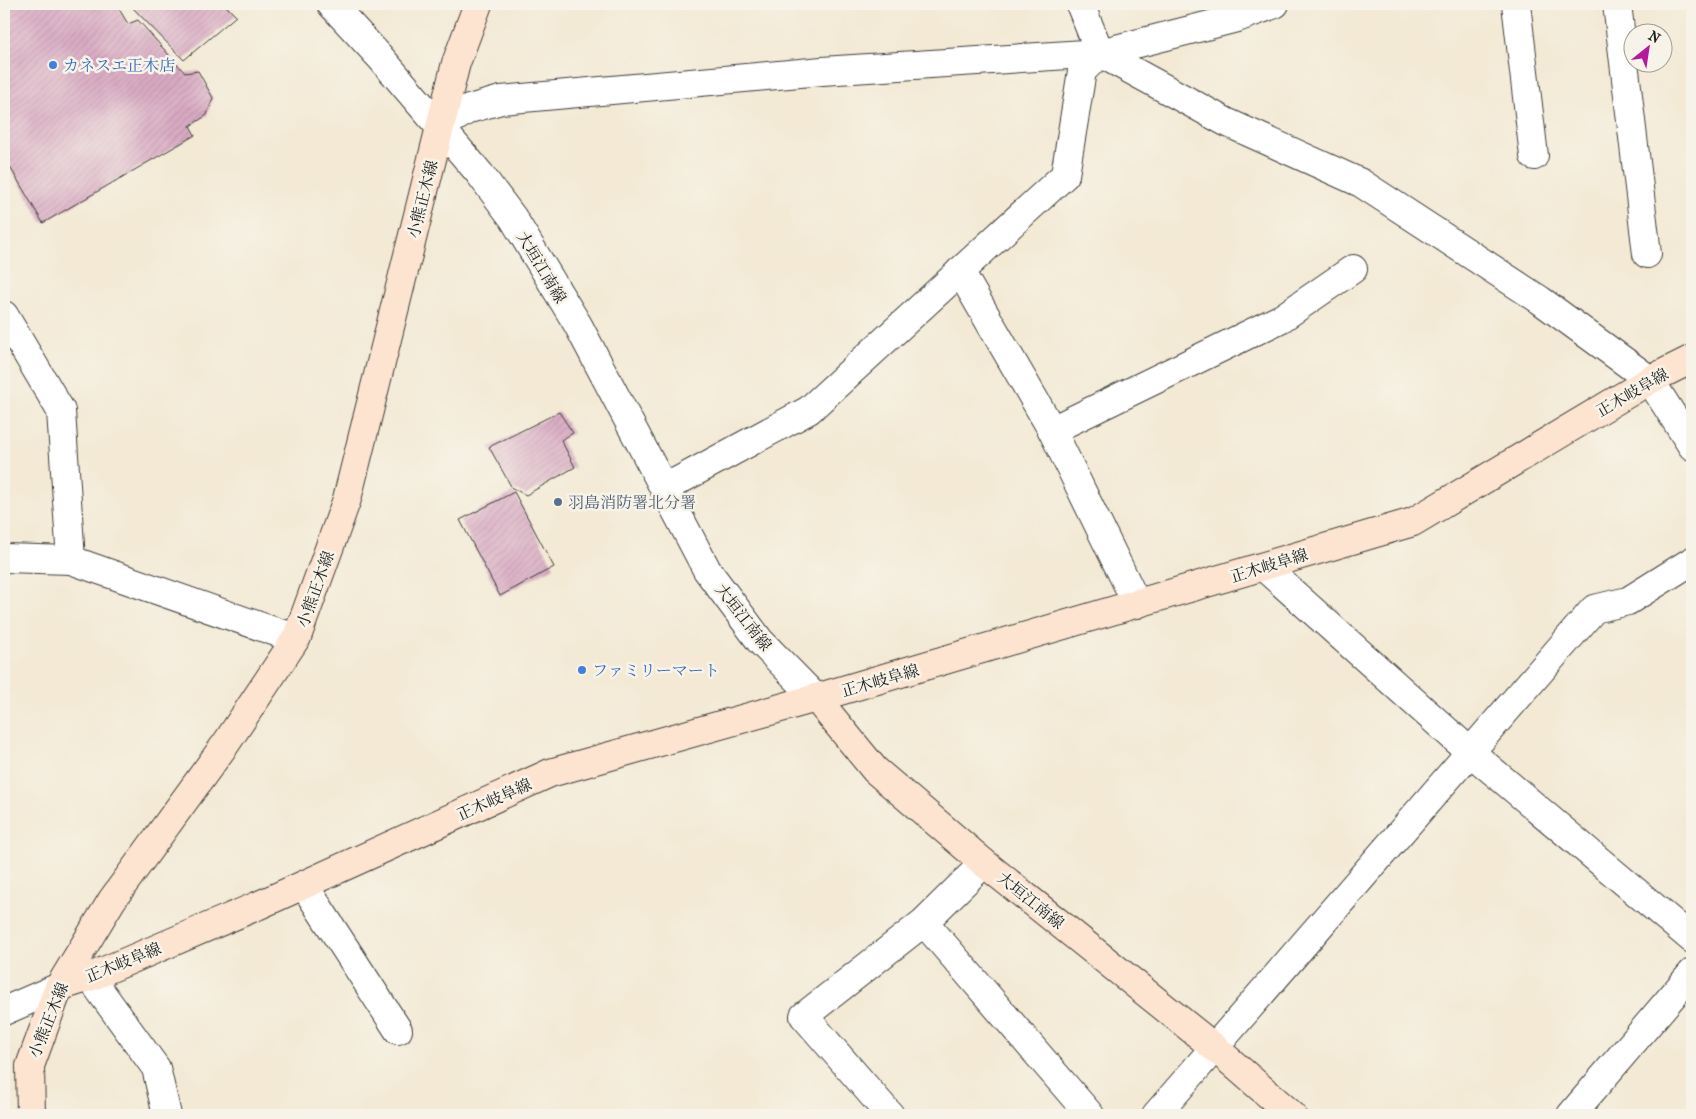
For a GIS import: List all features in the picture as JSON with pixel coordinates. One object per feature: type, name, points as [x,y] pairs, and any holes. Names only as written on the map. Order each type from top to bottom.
[{"type":"main road","name":"小熊正木線","points":[[31,1115],[30,1066],[59,987],[112,900],[227,742],[297,637],[347,499],[456,62],[478,4]]},
{"type":"main road","name":"正木岐阜線","points":[[59,987],[90,977],[304,885],[550,773],[816,698],[1413,522],[1650,380],[1692,359]]},
{"type":"main road","name":"大垣江南線","points":[[816,698],[876,770],[984,863],[1215,1048],[1292,1115]]},
{"type":"street","name":"大垣江南線","points":[[331,4],[380,57],[480,174],[513,218],[578,325],[707,570],[760,641],[816,698]]},
{"type":"street","points":[[1080,4],[1100,53],[1226,122],[1361,183],[1540,300],[1650,380],[1692,446]]},
{"type":"street","points":[[440,127],[469,109],[501,100],[822,71],[1100,53],[1237,18],[1275,4]]},
{"type":"street","points":[[1516,4],[1534,156]]},
{"type":"street","points":[[1617,4],[1647,254]]},
{"type":"street","points":[[665,488],[809,410],[1065,175],[1082,71],[1100,53]]},
{"type":"street","points":[[1052,430],[1282,318],[1353,269]]},
{"type":"street","points":[[960,271],[1052,430],[1137,604]]},
{"type":"street","points":[[4,315],[61,411],[71,560]]},
{"type":"street","points":[[4,558],[71,560],[280,634],[297,637]]},
{"type":"street","points":[[1156,1115],[1594,608],[1628,601],[1692,561]]},
{"type":"street","points":[[1264,567],[1469,751],[1692,940]]},
{"type":"street","points":[[890,1115],[804,1016],[924,922],[984,863]]},
{"type":"street","points":[[304,885],[398,1030]]},
{"type":"street","points":[[924,922],[1090,1115]]},
{"type":"street","points":[[1572,1115],[1692,973]]},
{"type":"street","points":[[90,977],[156,1068],[167,1115]]},
{"type":"street","points":[[4,1011],[59,987]]},
{"type":"building","points":[[4,4],[116,4],[128,24],[138,20],[185,73],[198,71],[213,98],[207,115],[190,126],[195,135],[43,223],[4,157]]},
{"type":"building","points":[[129,4],[224,4],[236,16],[184,60]]},
{"type":"building","points":[[559,412],[573,433],[561,440],[575,467],[526,495],[512,488],[489,447]]},
{"type":"building","points":[[514,492],[554,567],[500,596],[460,520]]},
{"type":"place","name":"カネスエ正木店","points":[[53,65]]},
{"type":"place","name":"羽島消防署北分署","points":[[558,502]]},
{"type":"place","name":"ファミリーマート","points":[[582,670]]}]
